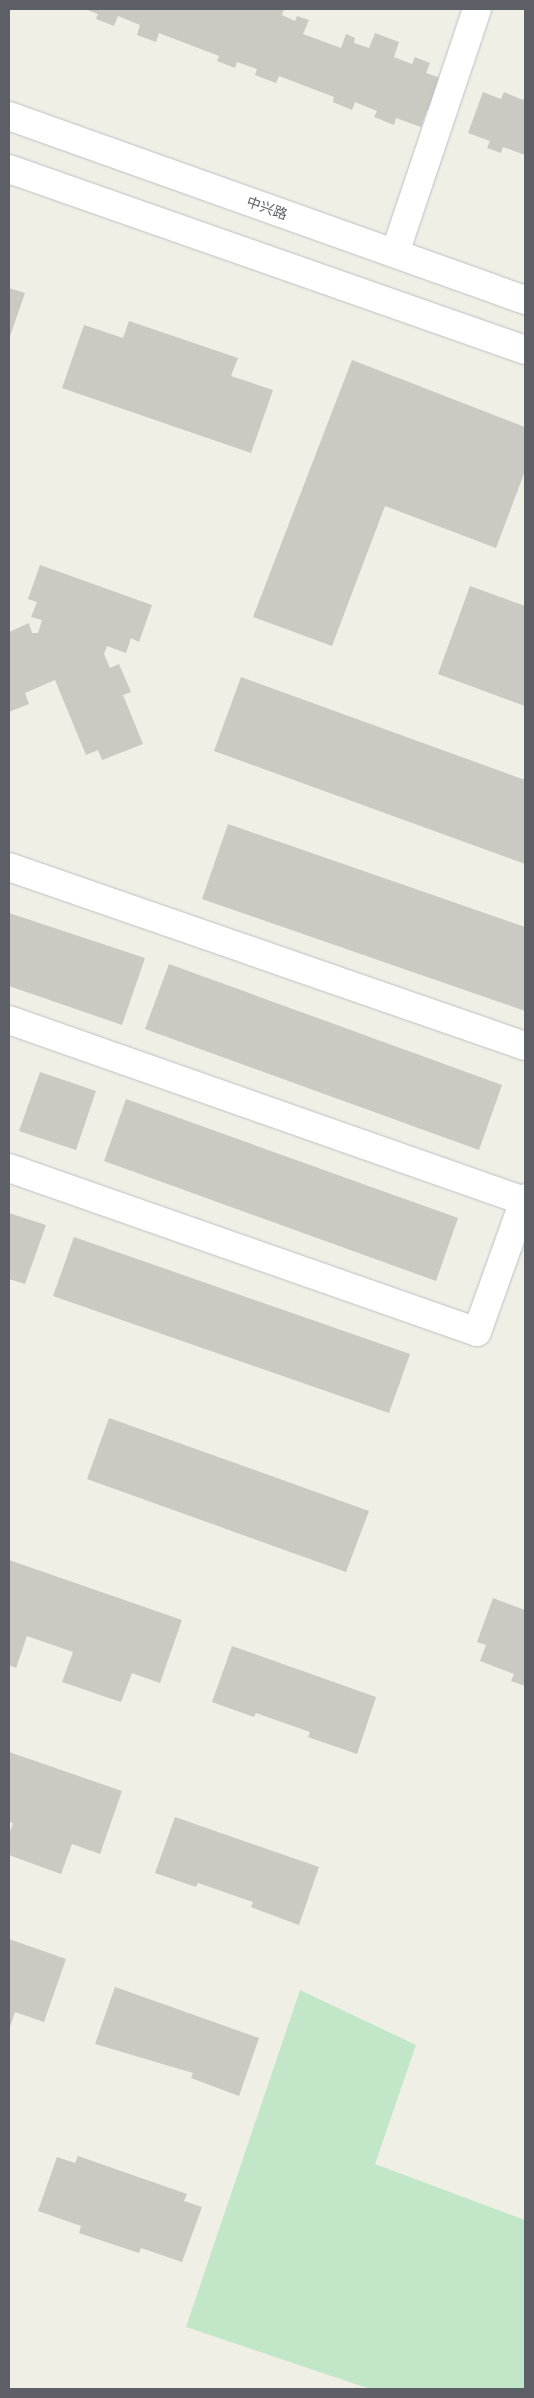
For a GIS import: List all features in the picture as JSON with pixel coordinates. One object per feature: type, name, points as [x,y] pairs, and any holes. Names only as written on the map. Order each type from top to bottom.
[{"type":"street","points":[[394,253],[477,9]]},
{"type":"street","name":"中兴路","points":[[9,116],[525,300]]},
{"type":"street","points":[[9,169],[525,350]]},
{"type":"street","points":[[9,867],[525,1046]]},
{"type":"street","points":[[9,1020],[525,1199],[477,1332],[9,1168]]},
{"type":"green space","points":[[300,1990],[416,2045],[375,2164],[525,2220],[525,2389],[370,2389],[186,2327]]},
{"type":"building","points":[[85,9],[284,9],[282,15],[295,21],[297,16],[309,20],[303,34],[341,48],[346,34],[355,38],[354,43],[369,48],[375,33],[399,42],[394,57],[412,64],[415,57],[430,63],[426,73],[443,79],[431,111],[427,110],[421,127],[396,118],[394,125],[374,117],[377,111],[355,102],[352,110],[333,102],[334,97],[279,76],[276,83],[255,75],[257,69],[237,62],[235,68],[217,61],[219,56],[159,33],[156,42],[137,35],[140,25],[118,16],[114,26],[96,19],[98,14]]},
{"type":"building","points":[[483,92],[501,99],[504,92],[523,100],[525,96],[525,155],[503,147],[501,153],[487,148],[490,141],[468,133]]},
{"type":"building","points":[[9,288],[25,293],[9,339]]},
{"type":"building","points":[[129,321],[238,358],[231,376],[273,390],[251,453],[62,388],[84,325],[123,338]]},
{"type":"building","points":[[352,360],[525,427],[525,471],[496,548],[385,506],[332,646],[253,617]]},
{"type":"building","points":[[40,565],[152,605],[139,642],[131,638],[126,653],[107,646],[104,654],[110,668],[119,664],[131,692],[123,695],[143,744],[102,760],[98,750],[86,755],[55,680],[25,693],[29,704],[9,712],[9,632],[29,623],[32,633],[38,633],[42,620],[31,617],[37,602],[28,599]]},
{"type":"building","points":[[470,586],[525,606],[525,706],[438,674]]},
{"type":"building","points":[[241,677],[525,780],[525,864],[214,751]]},
{"type":"building","points":[[228,824],[525,927],[525,1011],[202,899]]},
{"type":"building","points":[[9,913],[145,958],[122,1025],[9,986]]},
{"type":"building","points":[[169,964],[502,1085],[479,1150],[145,1029]]},
{"type":"building","points":[[40,1072],[96,1091],[76,1150],[19,1131]]},
{"type":"building","points":[[126,1099],[458,1218],[436,1281],[104,1161]]},
{"type":"building","points":[[9,1213],[46,1225],[25,1284],[9,1279]]},
{"type":"building","points":[[74,1237],[410,1354],[389,1413],[53,1296]]},
{"type":"building","points":[[109,1418],[369,1511],[346,1572],[87,1479]]},
{"type":"building","points":[[9,1560],[182,1620],[160,1683],[132,1673],[121,1702],[62,1682],[73,1652],[27,1636],[16,1668],[9,1665]]},
{"type":"building","points":[[493,1598],[525,1610],[525,1686],[511,1681],[514,1674],[480,1661],[486,1645],[477,1642]]},
{"type":"building","points":[[232,1646],[376,1697],[357,1754],[308,1737],[310,1732],[256,1713],[254,1717],[212,1702]]},
{"type":"building","points":[[9,1752],[122,1791],[100,1854],[72,1844],[61,1874],[9,1855],[9,1835],[13,1823],[9,1822]]},
{"type":"building","points":[[175,1817],[319,1867],[299,1925],[251,1907],[253,1902],[198,1883],[196,1887],[155,1873]]},
{"type":"building","points":[[9,1939],[66,1959],[44,2022],[15,2012],[9,2030]]},
{"type":"building","points":[[115,1987],[259,2038],[239,2096],[191,2078],[193,2073],[95,2044]]},
{"type":"building","points":[[78,2156],[187,2194],[184,2201],[202,2207],[182,2262],[141,2248],[139,2253],[79,2233],[81,2226],[38,2211],[57,2157],[75,2163]]}]
